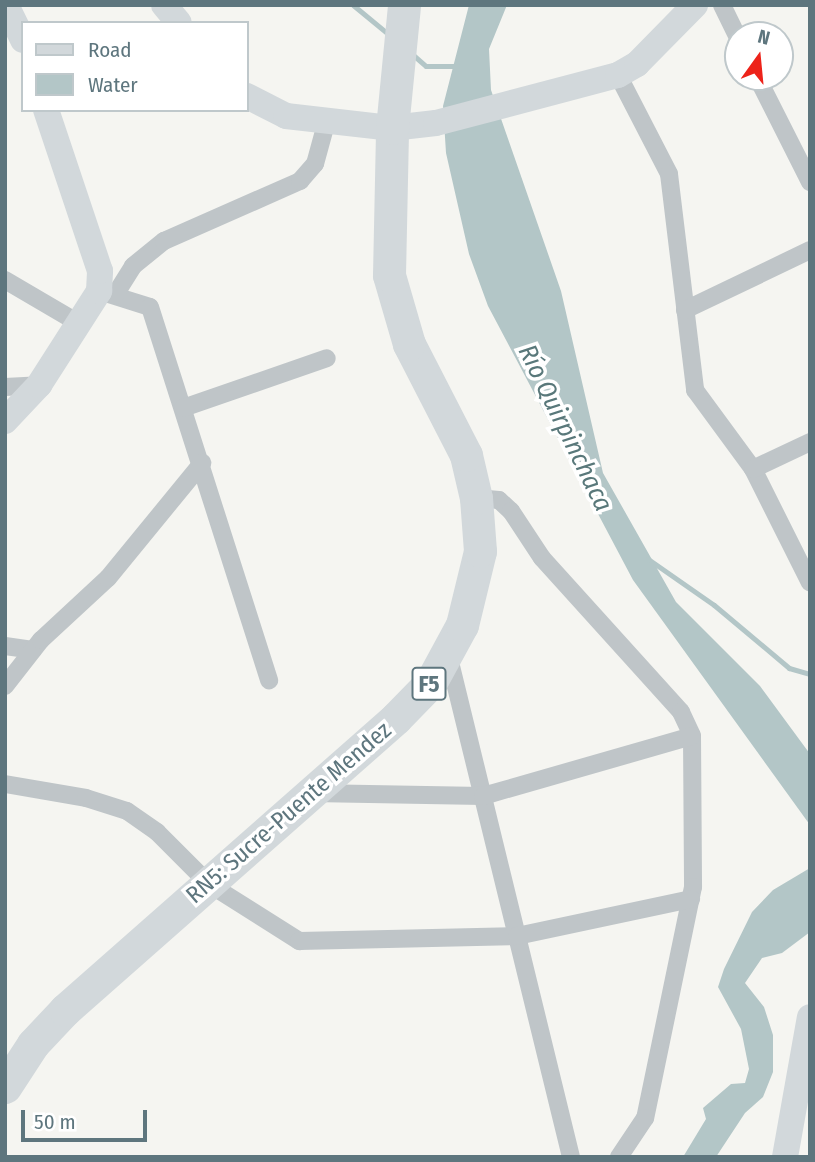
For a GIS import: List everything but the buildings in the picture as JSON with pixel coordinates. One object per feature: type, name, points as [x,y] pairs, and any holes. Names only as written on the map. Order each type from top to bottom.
[{"type":"highway","name":"RN5: Sucre-Puente Mendez","points":[[5,1087],[33,1044],[65,1010],[396,718],[431,682],[449,654],[474,585],[480,551],[476,498],[466,455],[395,306],[386,236],[391,128],[403,11]]},
{"type":"street","points":[[6,5],[21,36]]},
{"type":"street","points":[[164,5],[177,21]]},
{"type":"street","points":[[581,82],[626,54],[670,5]]},
{"type":"street","points":[[248,97],[286,116],[391,128],[436,123],[525,101],[581,82],[618,75],[637,64],[695,5]]},
{"type":"street","points":[[722,5],[730,21]]},
{"type":"street","points":[[618,75],[669,174],[695,390],[753,468],[810,583]]},
{"type":"street","points":[[764,91],[810,182]]},
{"type":"street","points":[[47,112],[107,293]]},
{"type":"street","points":[[5,421],[38,385],[80,324],[133,266],[164,241],[300,181],[315,164],[327,120]]},
{"type":"street","points":[[685,310],[810,250]]},
{"type":"street","points":[[5,280],[80,324]]},
{"type":"street","points":[[107,293],[150,307],[202,463],[269,681]]},
{"type":"street","points":[[183,408],[327,358]]},
{"type":"street","points":[[5,387],[38,385]]},
{"type":"street","points":[[753,468],[810,442]]},
{"type":"street","points":[[5,686],[33,650],[108,578],[202,463]]},
{"type":"street","points":[[476,498],[499,500],[512,511],[541,558],[681,712],[692,736],[691,900],[645,1118],[619,1157]]},
{"type":"street","points":[[5,646],[33,650]]},
{"type":"street","points":[[449,654],[570,1157]]},
{"type":"street","points":[[312,793],[483,796],[692,736]]},
{"type":"street","points":[[5,784],[86,797],[127,811],[157,832],[209,884],[299,941],[517,936],[691,900]]},
{"type":"street","points":[[785,1157],[810,1017]]},
{"type":"water","name":"Río Quirpinchaca","points":[[469,5],[507,5],[489,49],[491,90],[561,291],[603,473],[676,602],[760,686],[810,754],[810,825],[633,580],[488,306],[469,254],[446,153],[443,106]]},
{"type":"water","points":[[810,868],[810,932],[782,953],[762,958],[745,983],[764,1007],[773,1035],[773,1072],[763,1097],[745,1113],[716,1157],[683,1157],[706,1119],[703,1108],[731,1084],[745,1083],[749,1069],[741,1029],[718,987],[724,969],[752,912],[773,890]]},
{"type":"waterway","points":[[353,5],[388,34]]},
{"type":"waterway","points":[[412,54],[426,66],[457,66]]},
{"type":"waterway","points":[[648,559],[714,605],[789,668],[810,674]]}]
